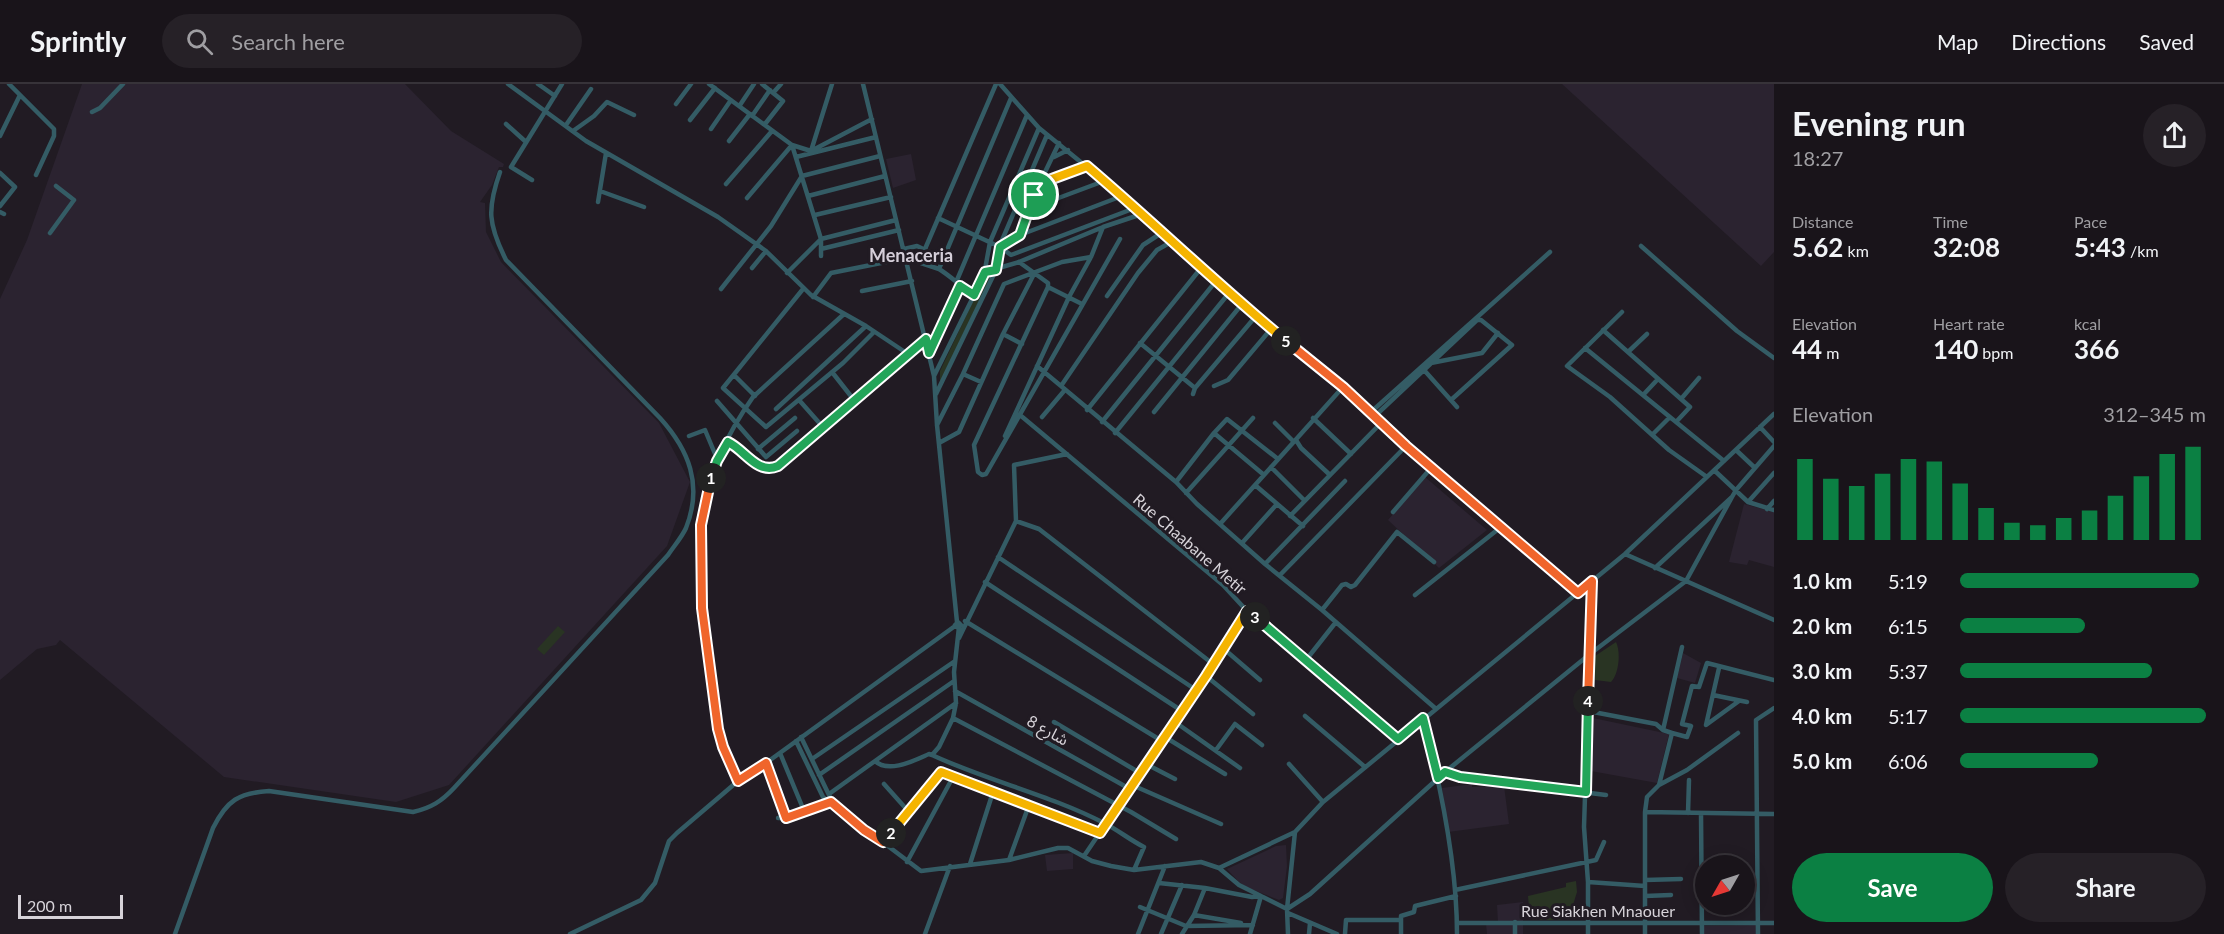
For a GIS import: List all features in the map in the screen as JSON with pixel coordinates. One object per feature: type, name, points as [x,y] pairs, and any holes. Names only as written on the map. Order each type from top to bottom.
[{"type":"street","points":[[9,84],[54,129],[54,136],[36,175]]},
{"type":"street","points":[[92,112],[100,108],[123,84]]},
{"type":"street","points":[[508,84],[606,153],[718,217],[766,251],[813,297],[866,326],[908,354]]},
{"type":"street","points":[[538,84],[555,96]]},
{"type":"street","points":[[532,180],[511,167],[562,84]]},
{"type":"street","points":[[676,104],[690,84]]},
{"type":"street","points":[[709,84],[792,145],[812,151],[872,119]]},
{"type":"street","points":[[740,105],[754,84]]},
{"type":"street","points":[[762,84],[783,101],[765,124]]},
{"type":"street","points":[[729,141],[772,91],[781,84]]},
{"type":"street","points":[[812,151],[832,84]]},
{"type":"street","points":[[863,84],[934,376],[958,624],[954,681],[956,703],[939,747],[932,755]]},
{"type":"street","points":[[925,249],[996,84]]},
{"type":"street","points":[[1000,84],[1039,128],[1122,196],[1215,281],[1343,387],[1431,468],[1578,593]]},
{"type":"street","points":[[690,120],[715,88]]},
{"type":"street","points":[[566,125],[591,89]]},
{"type":"street","points":[[0,136],[20,95]]},
{"type":"street","points":[[939,269],[1011,98]]},
{"type":"street","points":[[711,129],[731,100]]},
{"type":"street","points":[[573,131],[594,116],[607,102],[634,116]]},
{"type":"street","points":[[957,280],[1027,115]]},
{"type":"street","points":[[506,124],[526,142]]},
{"type":"street","points":[[934,376],[985,272],[990,242],[1039,128]]},
{"type":"street","points":[[726,184],[772,131]]},
{"type":"street","points":[[935,397],[996,270],[1000,247],[1047,135]]},
{"type":"street","points":[[796,157],[876,137]]},
{"type":"street","points":[[1020,235],[1029,209],[1059,143]]},
{"type":"street","points":[[792,145],[815,215],[821,239],[821,256]]},
{"type":"street","points":[[747,198],[792,145]]},
{"type":"street","points":[[1054,157],[1068,150]]},
{"type":"street","points":[[598,202],[606,153]]},
{"type":"street","points":[[721,289],[771,226],[802,176],[880,156]]},
{"type":"street","points":[[1041,183],[1087,166]]},
{"type":"street","points":[[0,172],[15,187],[0,206]]},
{"type":"street","points":[[176,934],[213,828],[219,816],[239,796],[250,792],[269,791],[413,812],[437,804],[668,555],[685,530],[693,506],[693,480],[681,443],[660,418],[506,260],[492,227],[490,210],[492,195],[500,172]]},
{"type":"street","points":[[808,196],[885,176]]},
{"type":"street","points":[[1029,209],[1104,181]]},
{"type":"street","points":[[50,233],[74,200],[56,186]]},
{"type":"street","points":[[600,191],[644,207]]},
{"type":"street","points":[[1000,247],[1020,235],[1122,196]]},
{"type":"street","points":[[815,215],[891,197]]},
{"type":"street","points":[[938,218],[1000,247],[1011,255],[1135,208]]},
{"type":"street","points":[[985,272],[1019,262],[1103,227],[1142,214]]},
{"type":"street","points":[[787,273],[821,239],[896,219]]},
{"type":"street","points":[[1019,262],[1048,283],[1048,287],[974,445],[978,471],[982,475],[986,474],[999,449],[1069,297],[1091,257],[1103,227]]},
{"type":"street","points":[[821,249],[899,230]]},
{"type":"street","points":[[1107,296],[1143,245],[1163,232]]},
{"type":"street","points":[[999,449],[1120,239]]},
{"type":"street","points":[[1042,417],[1063,389],[1138,273],[1157,250],[1173,241]]},
{"type":"street","points":[[904,249],[916,246],[944,259]]},
{"type":"street","points":[[1641,246],[1737,331],[1774,358]]},
{"type":"street","points":[[752,268],[766,251]]},
{"type":"street","points":[[1373,414],[1550,252]]},
{"type":"street","points":[[937,425],[1004,284],[1062,262],[1091,257]]},
{"type":"street","points":[[813,297],[831,273],[906,258],[939,269],[957,280],[960,286],[974,295]]},
{"type":"street","points":[[1087,410],[1201,268]]},
{"type":"street","points":[[939,443],[959,432],[1003,334],[1034,273]]},
{"type":"street","points":[[862,291],[912,281]]},
{"type":"street","points":[[1102,422],[1215,281]]},
{"type":"street","points":[[929,353],[960,286]]},
{"type":"street","points":[[1048,287],[1082,304]]},
{"type":"street","points":[[803,289],[723,388],[766,427],[832,372],[874,332]]},
{"type":"street","points":[[1115,433],[1229,293]]},
{"type":"street","points":[[1154,412],[1242,304]]},
{"type":"street","points":[[1622,312],[1567,366],[1610,397],[1669,450],[1707,477]]},
{"type":"street","points":[[738,781],[718,729],[702,608],[701,525],[709,486],[717,461],[737,423],[755,396],[844,314]]},
{"type":"street","points":[[1140,343],[1194,391],[1256,316]]},
{"type":"street","points":[[1373,414],[1478,320],[1481,320],[1512,346],[1451,400]]},
{"type":"street","points":[[776,409],[866,326]]},
{"type":"street","points":[[1214,386],[1228,380],[1271,329]]},
{"type":"street","points":[[1603,330],[1690,406],[1676,422]]},
{"type":"street","points":[[1431,363],[1482,353],[1498,333]]},
{"type":"street","points":[[1003,334],[1022,344]]},
{"type":"street","points":[[1628,352],[1647,334]]},
{"type":"street","points":[[728,442],[758,465],[771,469],[786,459],[926,339]]},
{"type":"street","points":[[1585,348],[1724,461]]},
{"type":"street","points":[[1037,366],[1176,482],[1265,564],[1435,708]]},
{"type":"street","points":[[1424,370],[1457,407]]},
{"type":"street","points":[[832,372],[854,400]]},
{"type":"street","points":[[963,374],[981,382]]},
{"type":"street","points":[[734,375],[755,396]]},
{"type":"street","points":[[1681,399],[1699,378]]},
{"type":"street","points":[[1644,394],[1658,379]]},
{"type":"street","points":[[1220,524],[1343,387]]},
{"type":"street","points":[[799,400],[822,426]]},
{"type":"street","points":[[717,401],[766,457],[797,431]]},
{"type":"street","points":[[1219,868],[1295,832],[1323,802],[1625,554],[1774,414]]},
{"type":"street","name":"Rue Chaabane Metir","points":[[1020,415],[1222,585],[1247,611],[1398,739]]},
{"type":"street","points":[[1653,434],[1670,417]]},
{"type":"street","points":[[758,448],[795,418]]},
{"type":"street","points":[[1186,493],[1253,418]]},
{"type":"street","points":[[1313,418],[1351,453]]},
{"type":"street","points":[[1176,482],[1227,419],[1278,459]]},
{"type":"street","points":[[1290,516],[1382,422]]},
{"type":"street","points":[[1275,423],[1330,475]]},
{"type":"street","points":[[1288,911],[1310,894],[1445,772],[1590,654],[1686,581],[1736,490],[1774,444],[1760,427]]},
{"type":"street","points":[[689,436],[705,430],[717,461]]},
{"type":"street","points":[[1214,433],[1264,475]]},
{"type":"street","points":[[1280,576],[1406,446]]},
{"type":"street","points":[[1736,450],[1754,467]]},
{"type":"street","points":[[956,646],[966,621],[1016,521],[1014,465],[1067,454]]},
{"type":"street","points":[[1271,467],[1305,500]]},
{"type":"street","points":[[1393,512],[1431,468]]},
{"type":"street","points":[[1715,471],[1748,502],[1774,510]]},
{"type":"street","points":[[1748,502],[1774,473]]},
{"type":"street","points":[[1265,564],[1345,481]]},
{"type":"street","points":[[1255,485],[1303,526]]},
{"type":"street","points":[[1655,568],[1732,497]]},
{"type":"street","points":[[1767,508],[1774,501]]},
{"type":"street","points":[[1242,543],[1277,504]]},
{"type":"street","points":[[1016,521],[1038,529],[1213,664]]},
{"type":"street","points":[[1415,595],[1501,527]]},
{"type":"street","points":[[1322,610],[1342,585],[1346,584],[1351,587],[1355,585],[1397,532],[1434,562]]},
{"type":"street","points":[[1625,554],[1774,620]]},
{"type":"street","points":[[998,557],[1196,690]]},
{"type":"street","points":[[1588,934],[1588,882],[1584,827],[1592,581]]},
{"type":"street","points":[[986,582],[1182,711]]},
{"type":"street","points":[[1084,856],[1224,650],[1247,611]]},
{"type":"street","points":[[570,934],[641,900],[655,883],[669,841],[738,781],[958,624],[966,621]]},
{"type":"street","points":[[966,621],[1225,774]]},
{"type":"street","points":[[1306,660],[1336,622]]},
{"type":"street","points":[[1663,730],[1682,647]]},
{"type":"street","points":[[1224,650],[1260,680]]},
{"type":"street","points":[[812,759],[955,662]]},
{"type":"street","points":[[1588,711],[1656,724],[1663,730],[1687,737],[1691,726],[1682,724],[1692,686],[1699,687],[1707,663],[1719,668],[1774,680]]},
{"type":"street","points":[[1719,668],[1706,725],[1739,700]]},
{"type":"street","points":[[1206,676],[1252,714]]},
{"type":"street","points":[[819,775],[954,681]]},
{"type":"street","name":"شارع 8","points":[[955,692],[1131,787],[1221,824]]},
{"type":"street","points":[[1713,695],[1747,702]]},
{"type":"street","points":[[829,794],[956,703]]},
{"type":"street","points":[[1758,934],[1756,720],[1774,708]]},
{"type":"street","points":[[1305,716],[1365,767]]},
{"type":"street","points":[[952,718],[1131,812],[1176,839]]},
{"type":"street","points":[[1423,718],[1438,778],[1455,893],[1457,934]]},
{"type":"street","points":[[1054,722],[1140,773]]},
{"type":"street","points":[[1175,722],[1240,768]]},
{"type":"street","points":[[1216,750],[1235,724],[1262,745]]},
{"type":"street","points":[[1659,785],[1672,733]]},
{"type":"street","points":[[1645,934],[1647,797],[1659,785],[1687,770],[1738,733]]},
{"type":"street","points":[[801,737],[831,802]]},
{"type":"street","points":[[796,741],[821,794],[864,830],[921,871],[1009,860],[1058,848],[1068,848],[1111,866],[1134,870],[1201,862],[1219,868],[1239,885],[1310,923],[1337,934]]},
{"type":"street","points":[[780,753],[802,806]]},
{"type":"street","points":[[875,761],[882,765],[903,765],[929,753],[970,772],[1072,809],[1106,824],[1144,848],[1134,870]]},
{"type":"street","points":[[766,763],[786,818]]},
{"type":"street","points":[[1146,764],[1175,779]]},
{"type":"street","points":[[1289,764],[1323,802]]},
{"type":"street","points":[[883,842],[941,772],[1100,833]]},
{"type":"street","points":[[1445,772],[1460,777],[1606,795]]},
{"type":"street","points":[[907,862],[953,777]]},
{"type":"street","points":[[1688,813],[1689,780]]},
{"type":"street","points":[[884,784],[909,812]]},
{"type":"street","points":[[970,864],[993,792]]},
{"type":"street","points":[[778,818],[786,818],[831,802]]},
{"type":"street","points":[[1009,860],[1029,805]]},
{"type":"street","points":[[1645,812],[1774,814]]},
{"type":"street","points":[[1701,813],[1702,934]]},
{"type":"street","points":[[1288,934],[1295,832]]},
{"type":"street","points":[[1401,934],[1401,916],[1413,912],[1416,905],[1455,893],[1596,860],[1604,842]]},
{"type":"street","points":[[1138,934],[1165,866]]},
{"type":"street","points":[[926,934],[950,867]]},
{"type":"street","points":[[1588,882],[1645,883],[1681,879]]},
{"type":"street","points":[[1159,883],[1261,896]]},
{"type":"street","points":[[1161,934],[1182,885]]},
{"type":"street","points":[[1229,893],[1239,885]]},
{"type":"street","points":[[1184,934],[1204,888]]},
{"type":"street","points":[[1645,896],[1671,895]]},
{"type":"street","points":[[1250,934],[1261,896]]},
{"type":"street","points":[[1140,907],[1186,926],[1253,925]]},
{"type":"street","points":[[1194,915],[1253,925]]},
{"type":"street","points":[[1345,934],[1346,920],[1401,920]]},
{"type":"street","points":[[1515,922],[1515,934]]},
{"type":"street","points":[[1309,934],[1310,923]]},
{"type":"street","name":"Rue Siakhen Mnaouer","points":[[1457,923],[1774,923]]},
{"type":"street","points":[[1226,925],[1226,934]]},
{"type":"street","points":[[1207,926],[1207,934]]},
{"type":"shaded area","points":[[82,84],[405,84],[451,131],[504,164],[503,167],[499,167],[492,185],[480,202],[485,203],[486,232],[501,262],[659,423],[690,482],[667,546],[449,785],[396,802],[224,777],[60,640],[56,645],[37,649],[0,680],[0,299],[27,240]]},
{"type":"shaded area","points":[[1562,84],[1774,84],[1774,252],[1761,266]]},
{"type":"shaded area","points":[[911,154],[916,180],[893,188],[886,159]]},
{"type":"shaded area","points":[[1425,477],[1487,530],[1439,568],[1388,520]]},
{"type":"shaded area","points":[[1744,504],[1774,512],[1774,567],[1749,560],[1747,565],[1729,562]]},
{"type":"shaded area","points":[[1683,653],[1701,663],[1695,683],[1677,678]]},
{"type":"shaded area","points":[[1593,718],[1669,734],[1657,783],[1591,771]]},
{"type":"shaded area","points":[[1472,784],[1472,787],[1504,786],[1509,824],[1448,832],[1442,788]]},
{"type":"shaded area","points":[[1286,845],[1287,866],[1283,898],[1279,900],[1246,887],[1227,869],[1276,846]]},
{"type":"shaded area","points":[[1073,853],[1073,869],[1047,871],[1045,855]]},
{"type":"shaded area","points":[[1523,902],[1523,934],[1487,934],[1486,924],[1498,923],[1497,905]]},
{"type":"shaded area","points":[[1756,925],[1756,934],[1704,934],[1704,926]]},
{"type":"green space","points":[[988,273],[992,274],[940,382],[940,371]]},
{"type":"green space","points":[[558,626],[565,632],[544,655],[537,649]]},
{"type":"green space","points":[[1616,642],[1618,663],[1614,678],[1611,682],[1595,680],[1595,656]]},
{"type":"green space","points":[[1576,881],[1577,892],[1572,908],[1562,910],[1562,920],[1530,920],[1528,896],[1566,887],[1566,883]]},
{"type":"district","name":"Menaceria","points":[[911,256]]},
{"type":"route","points":[[1087,166],[1215,281],[1343,387],[1406,446],[1578,593],[1592,581],[1586,792],[1460,777],[1445,772],[1438,778],[1423,718],[1398,739],[1247,611],[1224,650],[1100,833],[941,772],[883,842],[864,830],[831,802],[786,818],[766,763],[738,781],[723,747],[714,710],[702,608],[701,525],[717,461],[728,442],[764,468],[771,469],[778,466],[926,339],[929,353],[960,286],[974,295],[985,272],[996,270],[1000,247],[1020,235],[1034,195],[1041,183],[1087,166]]}]
